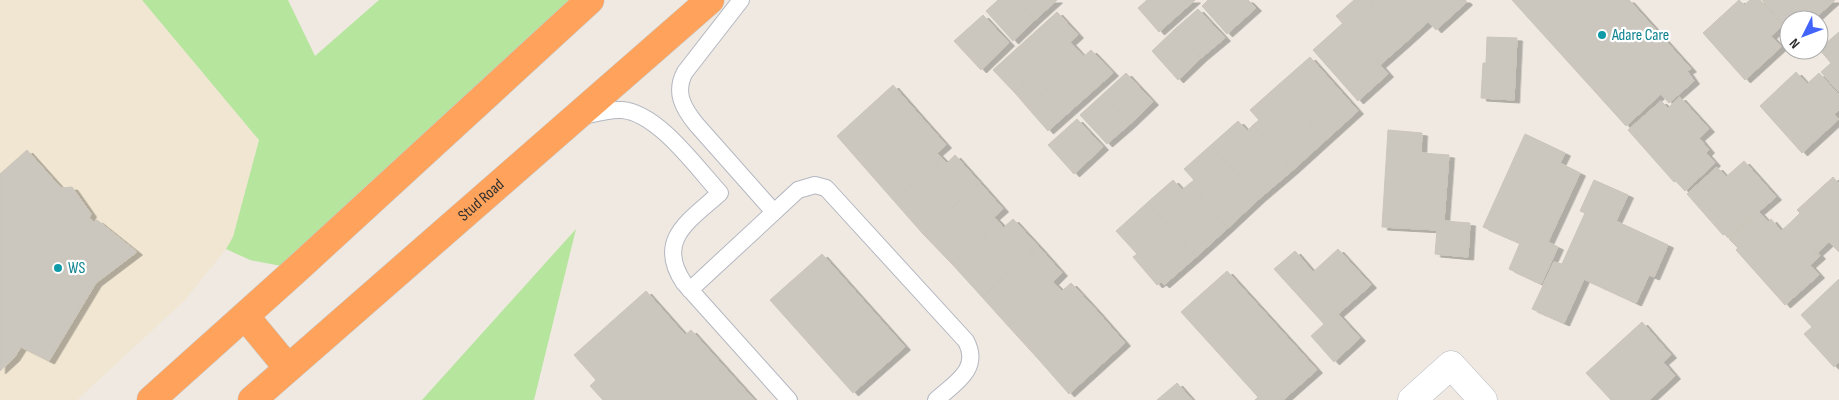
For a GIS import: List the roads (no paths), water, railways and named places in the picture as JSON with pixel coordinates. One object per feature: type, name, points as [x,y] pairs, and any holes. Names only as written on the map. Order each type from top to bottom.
[{"type":"highway","points":[[151,400],[590,0]]},
{"type":"highway","name":"Stud Road","points":[[252,400],[710,0]]},
{"type":"highway","points":[[245,316],[288,368]]},
{"type":"street","points":[[1412,400],[1451,365],[1483,400]]},
{"type":"lane","points":[[741,0],[685,72],[680,85],[680,98],[684,109],[774,212]]},
{"type":"lane","points":[[578,117],[620,110],[635,113],[648,119],[720,193],[684,227],[675,240],[671,254],[674,269],[690,290],[789,400]]},
{"type":"lane","points":[[690,290],[798,190],[806,186],[815,185],[826,188],[966,341],[971,350],[972,360],[968,369],[936,400]]},
{"type":"place","name":"Adare Care","points":[[1602,35]]},
{"type":"place","name":"WS","points":[[58,268]]}]
